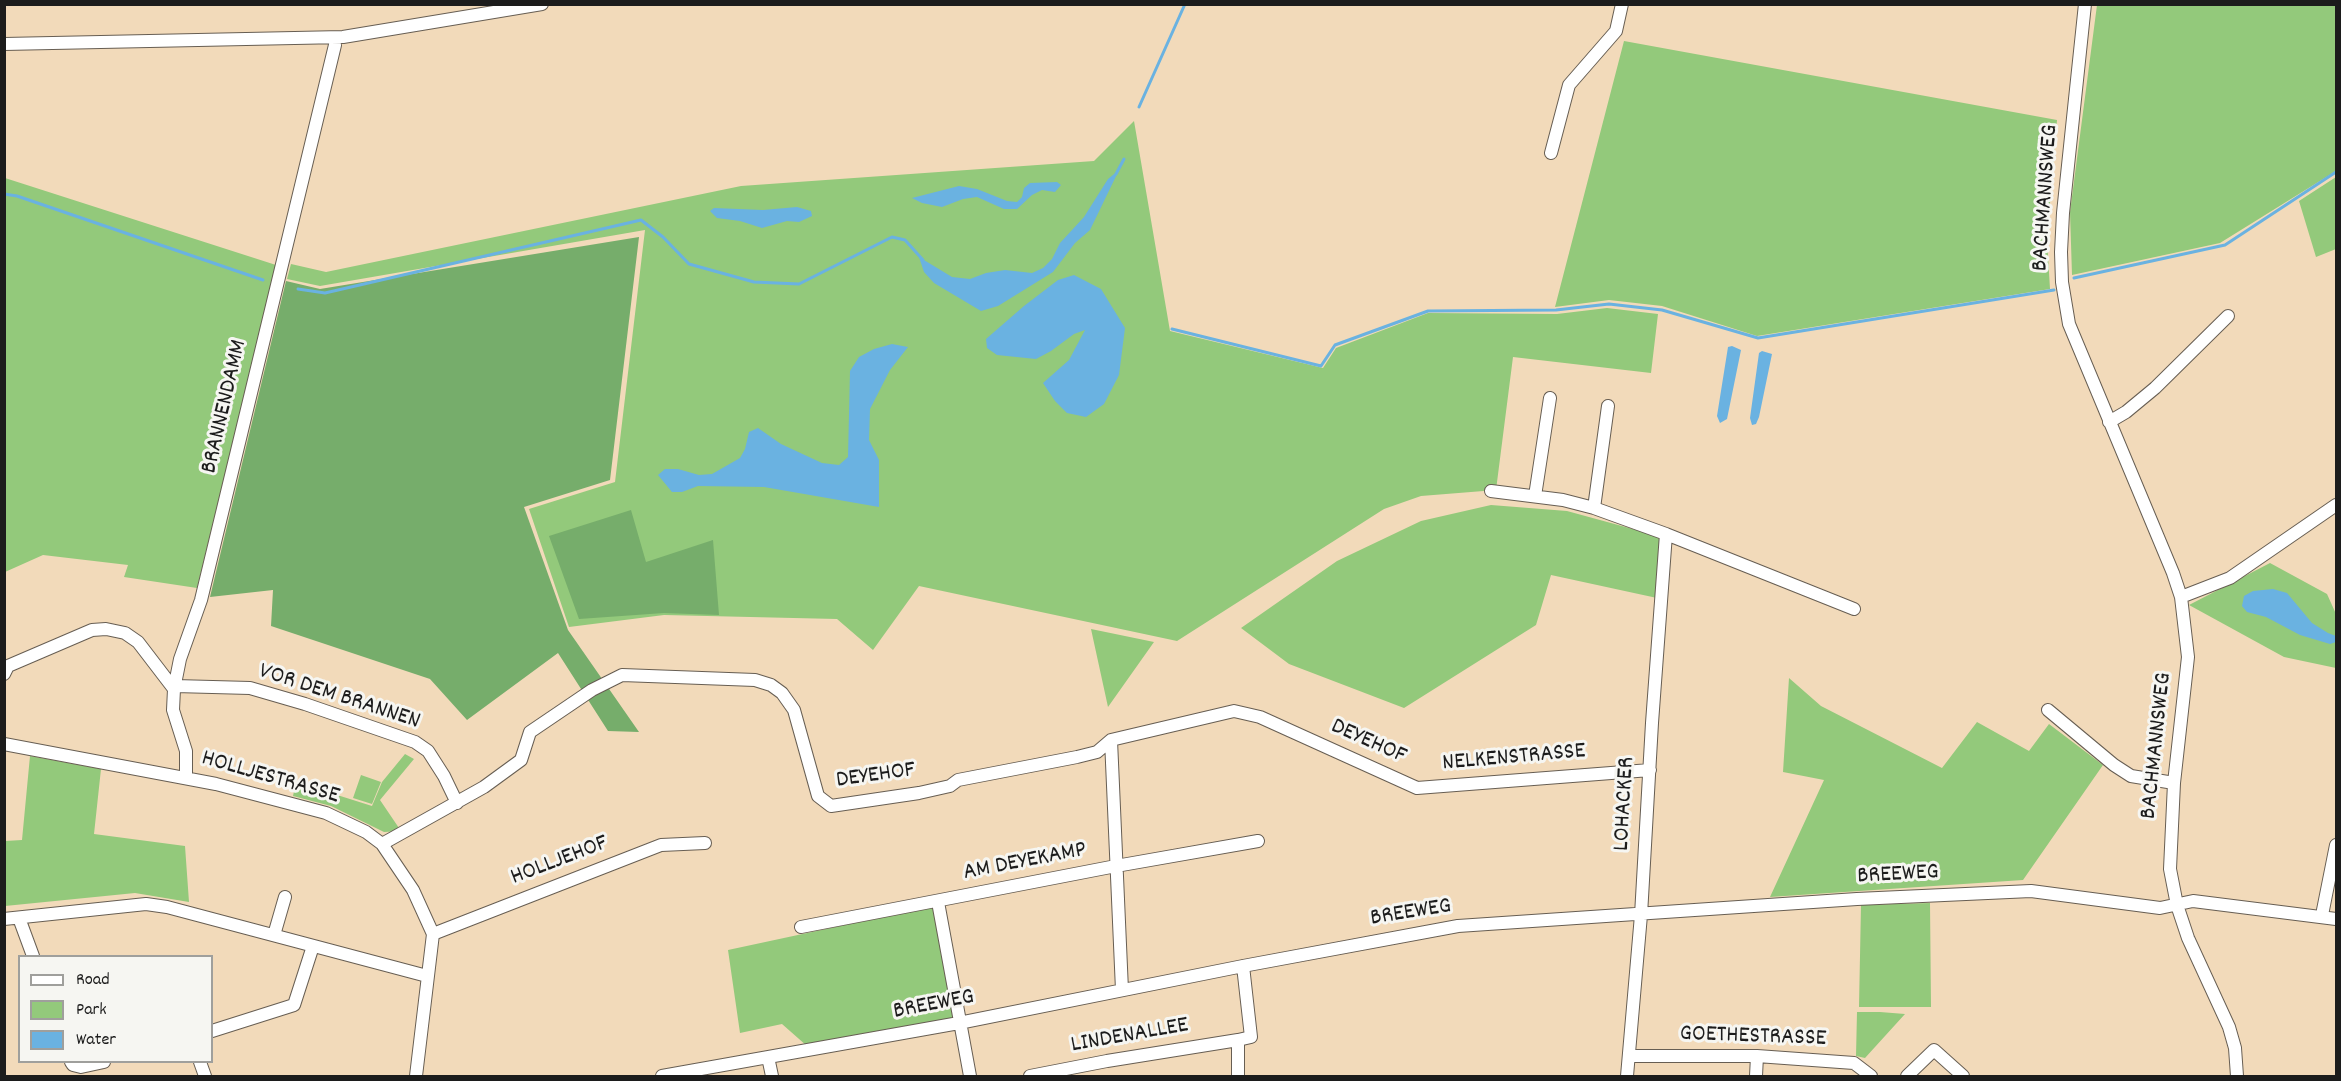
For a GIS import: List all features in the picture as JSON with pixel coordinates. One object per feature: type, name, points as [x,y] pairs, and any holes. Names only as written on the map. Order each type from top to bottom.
[{"type":"street","points":[[4,44],[343,37],[542,4]]},
{"type":"street","points":[[1551,153],[1569,85],[1616,32],[1622,4]]},
{"type":"street","name":"BACHMANNSWEG","points":[[2085,4],[2063,213],[2062,282],[2069,324],[2181,597],[2188,657],[2174,783],[2170,869],[2177,905],[2188,938],[2229,1027],[2235,1048],[2237,1077]]},
{"type":"street","name":"BRANNENDAMM","points":[[186,777],[187,760],[174,710],[180,659],[201,600],[335,45]]},
{"type":"street","points":[[2109,422],[2126,412],[2155,388],[2228,316]]},
{"type":"street","points":[[1535,496],[1550,398]]},
{"type":"street","points":[[1594,508],[1608,406]]},
{"type":"street","points":[[1491,492],[1563,500],[1594,508],[1666,534],[1854,609]]},
{"type":"street","points":[[2181,597],[2230,578],[2337,505]]},
{"type":"street","name":"LOHACKER","points":[[1627,1077],[1641,915],[1666,534]]},
{"type":"street","points":[[4,674],[8,666],[92,630],[106,629],[125,633],[138,642],[175,687]]},
{"type":"street","name":"DEYEHOF","points":[[382,844],[456,803],[521,760],[530,732],[592,690],[622,675],[755,680],[771,685],[782,693],[794,710],[818,796],[831,806],[919,793],[950,786],[958,780],[1077,758],[1097,752],[1111,740],[1234,711],[1260,717],[1417,788]]},
{"type":"street","name":"VOR DEM BRANNEN","points":[[175,687],[250,688],[305,704],[415,742],[428,751],[444,776],[456,803]]},
{"type":"street","points":[[2048,710],[2114,765],[2132,776],[2174,783]]},
{"type":"street","points":[[1111,740],[1122,990]]},
{"type":"street","name":"HOLLJESTRASSE","points":[[4,744],[186,777],[326,813],[366,832],[382,844],[413,890],[433,934]]},
{"type":"street","name":"NELKENSTRASSE","points":[[1417,788],[1650,770]]},
{"type":"street","name":"AM DEYEKAMP","points":[[801,927],[1258,841]]},
{"type":"street","name":"HOLLJEHOF","points":[[433,934],[661,845],[705,843]]},
{"type":"street","points":[[2322,915],[2337,845]]},
{"type":"street","name":"BREEWEG","points":[[662,1077],[959,1023],[1458,926],[1641,915],[1857,898],[2031,891],[2160,908],[2193,901],[2322,915],[2337,919]]},
{"type":"street","points":[[274,935],[285,897]]},
{"type":"street","points":[[938,902],[970,1077]]},
{"type":"street","points":[[4,919],[146,904],[167,907],[427,976]]},
{"type":"street","points":[[19,918],[32,955]]},
{"type":"street","points":[[416,1077],[433,934]]},
{"type":"street","points":[[213,1031],[294,1005],[313,946]]},
{"type":"street","points":[[1238,1077],[1238,1040],[1251,1037],[1243,966]]},
{"type":"street","name":"LINDENALLEE","points":[[1030,1077],[1107,1061],[1238,1040]]},
{"type":"street","points":[[1907,1077],[1934,1050],[1963,1077]]},
{"type":"street","name":"GOETHESTRASSE","points":[[1629,1056],[1757,1056],[1854,1063],[1871,1077]]},
{"type":"street","points":[[1756,1077],[1757,1056]]},
{"type":"street","points":[[768,1057],[772,1077]]},
{"type":"street","points":[[72,1063],[81,1067],[99,1063]]},
{"type":"green space","points":[[2097,5],[2336,5],[2336,171],[2220,243],[2072,275],[2070,212]]},
{"type":"green space","points":[[1624,41],[2057,120],[2047,239],[2050,289],[1757,336],[1662,306],[1609,300],[1555,307]]},
{"type":"green space","points":[[1134,121],[1170,331],[1323,368],[1336,348],[1428,313],[1557,314],[1607,308],[1658,314],[1651,373],[1513,357],[1496,490],[1421,496],[1384,509],[1177,641],[919,586],[873,650],[837,619],[664,615],[569,627],[529,509],[615,482],[645,230],[320,286],[287,279],[291,264],[326,272],[741,186],[1094,161]]},
{"type":"green space","points":[[2336,177],[2336,249],[2316,257],[2299,201]]},
{"type":"green space","points":[[5,178],[276,265],[197,588],[124,577],[128,565],[43,555],[5,572]]},
{"type":"green space","points":[[639,237],[610,480],[524,507],[568,630],[639,732],[608,731],[558,653],[467,720],[430,679],[271,626],[273,590],[210,597],[286,281],[320,289]]},
{"type":"green space","points":[[1491,505],[1567,511],[1662,537],[1657,598],[1551,575],[1536,625],[1404,708],[1289,664],[1241,628],[1337,561],[1421,521]]},
{"type":"green space","points":[[631,510],[646,562],[713,540],[719,615],[664,613],[579,619],[549,536]]},
{"type":"green space","points":[[2270,563],[2327,594],[2336,614],[2336,668],[2284,657],[2189,605]]},
{"type":"green space","points":[[1091,629],[1154,642],[1108,707]]},
{"type":"green space","points":[[1789,678],[1821,706],[1942,768],[1977,722],[2029,751],[2049,724],[2103,765],[2023,880],[1770,897],[1824,780],[1783,772]]},
{"type":"green space","points":[[405,754],[414,759],[380,800],[401,831],[384,832],[331,806],[293,796],[296,782],[372,806],[382,782]]},
{"type":"green space","points":[[30,756],[101,769],[94,834],[185,846],[189,902],[135,893],[5,906],[5,841],[22,840]]},
{"type":"green space","points":[[361,775],[381,782],[372,804],[353,798]]},
{"type":"green space","points":[[1930,903],[1931,1007],[1859,1007],[1861,905]]},
{"type":"green space","points":[[933,906],[955,1020],[807,1046],[782,1024],[740,1033],[728,950]]},
{"type":"green space","points":[[1857,1012],[1905,1014],[1865,1058],[1856,1056]]},
{"type":"water","points":[[1119,170],[1090,230],[1075,243],[1053,272],[998,306],[981,311],[934,283],[924,272],[919,257],[952,277],[970,279],[986,273],[1005,270],[1032,273],[1043,268],[1052,259],[1060,243],[1084,217],[1108,179]]},
{"type":"water","points":[[1057,182],[1061,185],[1055,192],[1042,190],[1032,195],[1017,209],[1004,209],[977,197],[963,199],[942,207],[922,203],[912,198],[959,186],[977,189],[1007,201],[1017,202],[1022,197],[1024,188],[1030,183]]},
{"type":"water","points":[[797,207],[811,211],[812,216],[799,222],[787,221],[762,228],[740,221],[717,218],[710,211],[714,208],[763,210]]},
{"type":"water","points":[[1074,275],[1101,289],[1125,328],[1119,375],[1104,404],[1086,417],[1067,413],[1055,401],[1043,383],[1069,360],[1085,330],[1074,334],[1036,359],[997,355],[987,348],[986,339],[1058,280]]},
{"type":"water","points":[[892,344],[908,347],[890,370],[870,409],[869,440],[879,460],[879,507],[764,487],[698,486],[682,492],[672,492],[658,475],[665,469],[678,469],[699,475],[712,474],[740,458],[749,432],[758,428],[781,444],[822,463],[839,465],[848,457],[850,371],[859,357],[874,349]]},
{"type":"water","points":[[1732,346],[1741,350],[1727,419],[1720,423],[1717,416],[1728,347]]},
{"type":"water","points":[[1762,351],[1772,354],[1759,417],[1756,424],[1752,425],[1750,418],[1759,353]]},
{"type":"water","points":[[2273,589],[2287,593],[2312,623],[2336,636],[2336,642],[2330,644],[2300,635],[2266,617],[2247,612],[2242,606],[2244,596],[2253,591]]},
{"type":"waterway","points":[[1139,107],[1185,4]]},
{"type":"waterway","points":[[1116,174],[1124,159]]},
{"type":"waterway","points":[[2074,278],[2225,245],[2336,172]]},
{"type":"waterway","points":[[4,194],[17,196],[263,280]]},
{"type":"waterway","points":[[298,289],[325,293],[641,220],[663,237],[689,264],[754,282],[799,284],[892,237],[905,240],[923,260]]},
{"type":"waterway","points":[[1172,329],[1321,366],[1335,345],[1428,311],[1556,310],[1609,304],[1662,310],[1758,338],[2054,290]]}]
